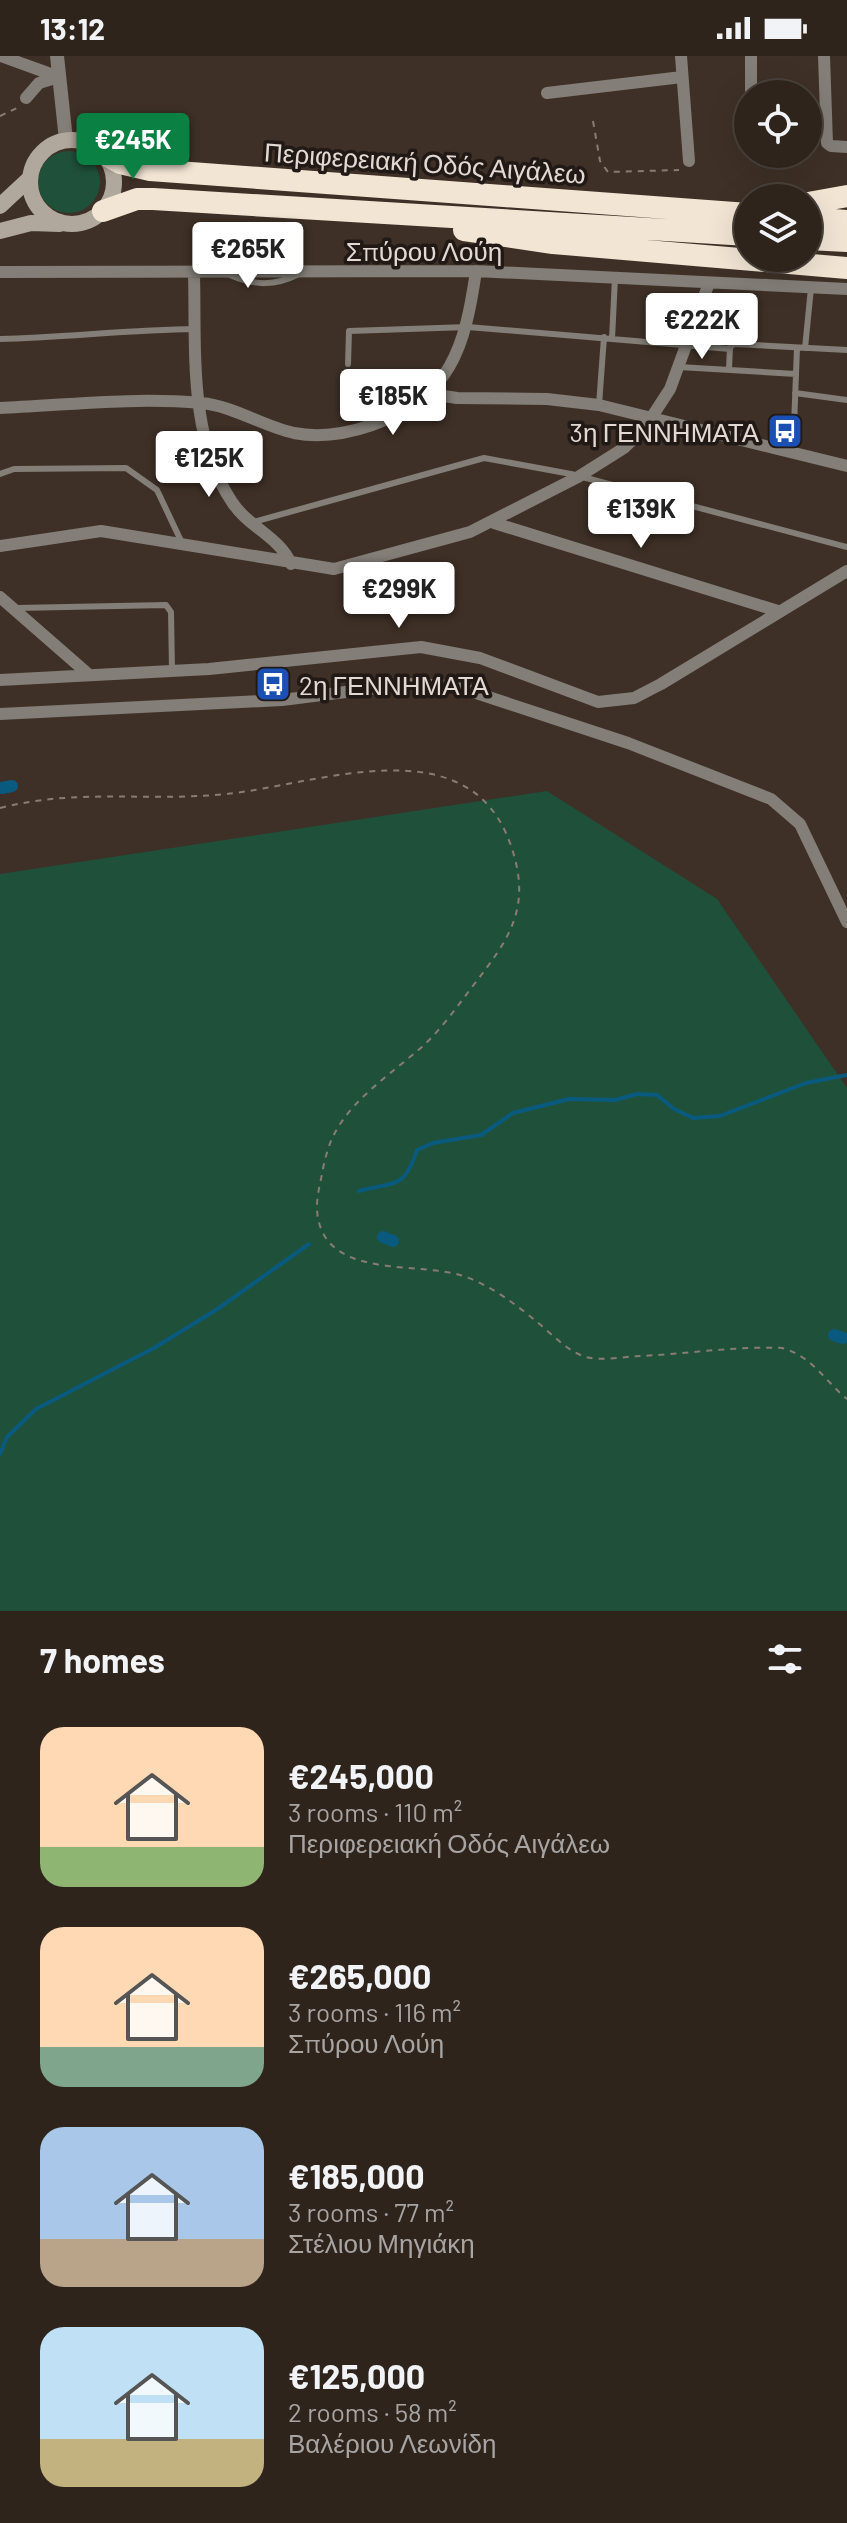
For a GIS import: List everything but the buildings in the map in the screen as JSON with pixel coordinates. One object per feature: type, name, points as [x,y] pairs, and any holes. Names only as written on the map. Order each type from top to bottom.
[{"type":"highway","name":"Περιφερειακή Οδός Αιγάλεω","points":[[102,153],[120,163],[150,170],[734,213]]},
{"type":"highway","points":[[822,200],[847,196]]},
{"type":"highway","name":"Περιφερειακή Οδός Αιγάλεω","points":[[103,211],[137,199],[153,199],[734,234]]},
{"type":"highway","points":[[663,209],[704,202],[734,203]]},
{"type":"highway","points":[[389,212],[430,225],[553,243],[847,268]]},
{"type":"highway","points":[[822,219],[847,221]]},
{"type":"highway","points":[[822,240],[847,241]]},
{"type":"main road","points":[[0,231],[31,223],[66,224],[79,224],[103,211],[114,188],[113,175],[102,153],[91,145],[66,140],[55,143],[38,157],[30,178],[30,189],[39,208],[66,224]]},
{"type":"main road","points":[[0,206],[30,178]]},
{"type":"street","points":[[1,56],[59,77]]},
{"type":"street","points":[[57,56],[66,140]]},
{"type":"street","points":[[681,56],[689,161]]},
{"type":"street","points":[[751,56],[751,80]]},
{"type":"street","points":[[824,56],[827,143],[847,147]]},
{"type":"street","points":[[26,98],[39,83],[59,77]]},
{"type":"street","points":[[547,93],[682,77]]},
{"type":"street","points":[[0,408],[199,402],[292,432],[331,435],[391,418],[431,394],[454,358],[468,327],[476,271]]},
{"type":"street","name":"Σπύρου Λούη","points":[[0,272],[476,271],[847,289]]},
{"type":"street","points":[[194,273],[199,402],[215,467],[232,502],[249,523],[274,540],[291,564]]},
{"type":"street","points":[[0,546],[101,531],[291,564],[345,569],[452,539],[494,523],[624,448],[653,418],[688,348],[709,283]]},
{"type":"street","points":[[431,394],[457,398],[547,399],[599,405],[847,466]]},
{"type":"street","points":[[494,523],[778,611]]},
{"type":"street","points":[[0,680],[172,670],[421,647],[480,658],[587,699],[613,702],[634,698],[661,684],[847,571]]},
{"type":"street","points":[[0,597],[87,673]]},
{"type":"street","points":[[0,714],[282,700],[409,684],[455,686],[628,743],[771,799],[800,824],[847,922]]},
{"type":"lane","points":[[599,405],[615,277]]},
{"type":"lane","points":[[793,452],[796,374],[811,288]]},
{"type":"lane","points":[[348,364],[349,331],[468,327],[688,348],[730,349]]},
{"type":"lane","points":[[0,339],[100,336],[127,330],[195,329]]},
{"type":"lane","points":[[729,369],[730,349],[734,344],[847,350]]},
{"type":"lane","points":[[679,367],[796,374]]},
{"type":"lane","points":[[795,393],[847,400]]},
{"type":"lane","points":[[249,523],[478,459],[578,477],[847,547]]},
{"type":"lane","points":[[0,474],[28,468],[126,468],[157,490],[182,543]]},
{"type":"lane","points":[[12,608],[166,605],[171,612],[172,670]]},
{"type":"path","points":[[0,116],[16,109],[26,98]]},
{"type":"path","points":[[593,121],[600,161],[608,172],[669,171],[686,167],[689,161]]},
{"type":"path","points":[[0,808],[71,795],[226,794],[393,769],[431,773],[469,790],[489,806],[510,841],[520,893],[516,920],[509,937],[447,1019],[338,1126],[324,1162],[317,1199],[317,1217],[323,1234],[331,1245],[362,1260],[448,1271],[470,1278],[503,1296],[582,1356],[614,1358],[757,1347],[782,1348],[794,1351],[817,1367],[847,1399]]},
{"type":"green space","points":[[69,151],[81,153],[91,160],[98,170],[98,194],[91,204],[81,211],[69,213],[57,211],[47,204],[40,194],[38,182],[40,170],[47,160],[57,153]]},
{"type":"green space","points":[[547,791],[717,899],[847,1088],[847,1611],[0,1611],[0,874]]},
{"type":"waterway","points":[[2,788],[12,786]]},
{"type":"waterway","points":[[359,1191],[397,1182],[408,1172],[417,1150],[433,1143],[481,1135],[513,1113],[569,1099],[615,1100],[637,1094],[657,1095],[674,1109],[693,1118],[720,1116],[806,1083],[847,1075]]},
{"type":"waterway","points":[[383,1237],[393,1241]]},
{"type":"waterway","points":[[0,1454],[7,1437],[36,1409],[154,1348],[216,1310],[309,1244]]},
{"type":"waterway","points":[[834,1335],[843,1338]]},
{"type":"place","name":"3η ΓΕΝΝΗΜΑΤΑ","points":[[785,431]]},
{"type":"place","name":"2η ΓΕΝΝΗΜΑΤΑ","points":[[273,684]]}]
